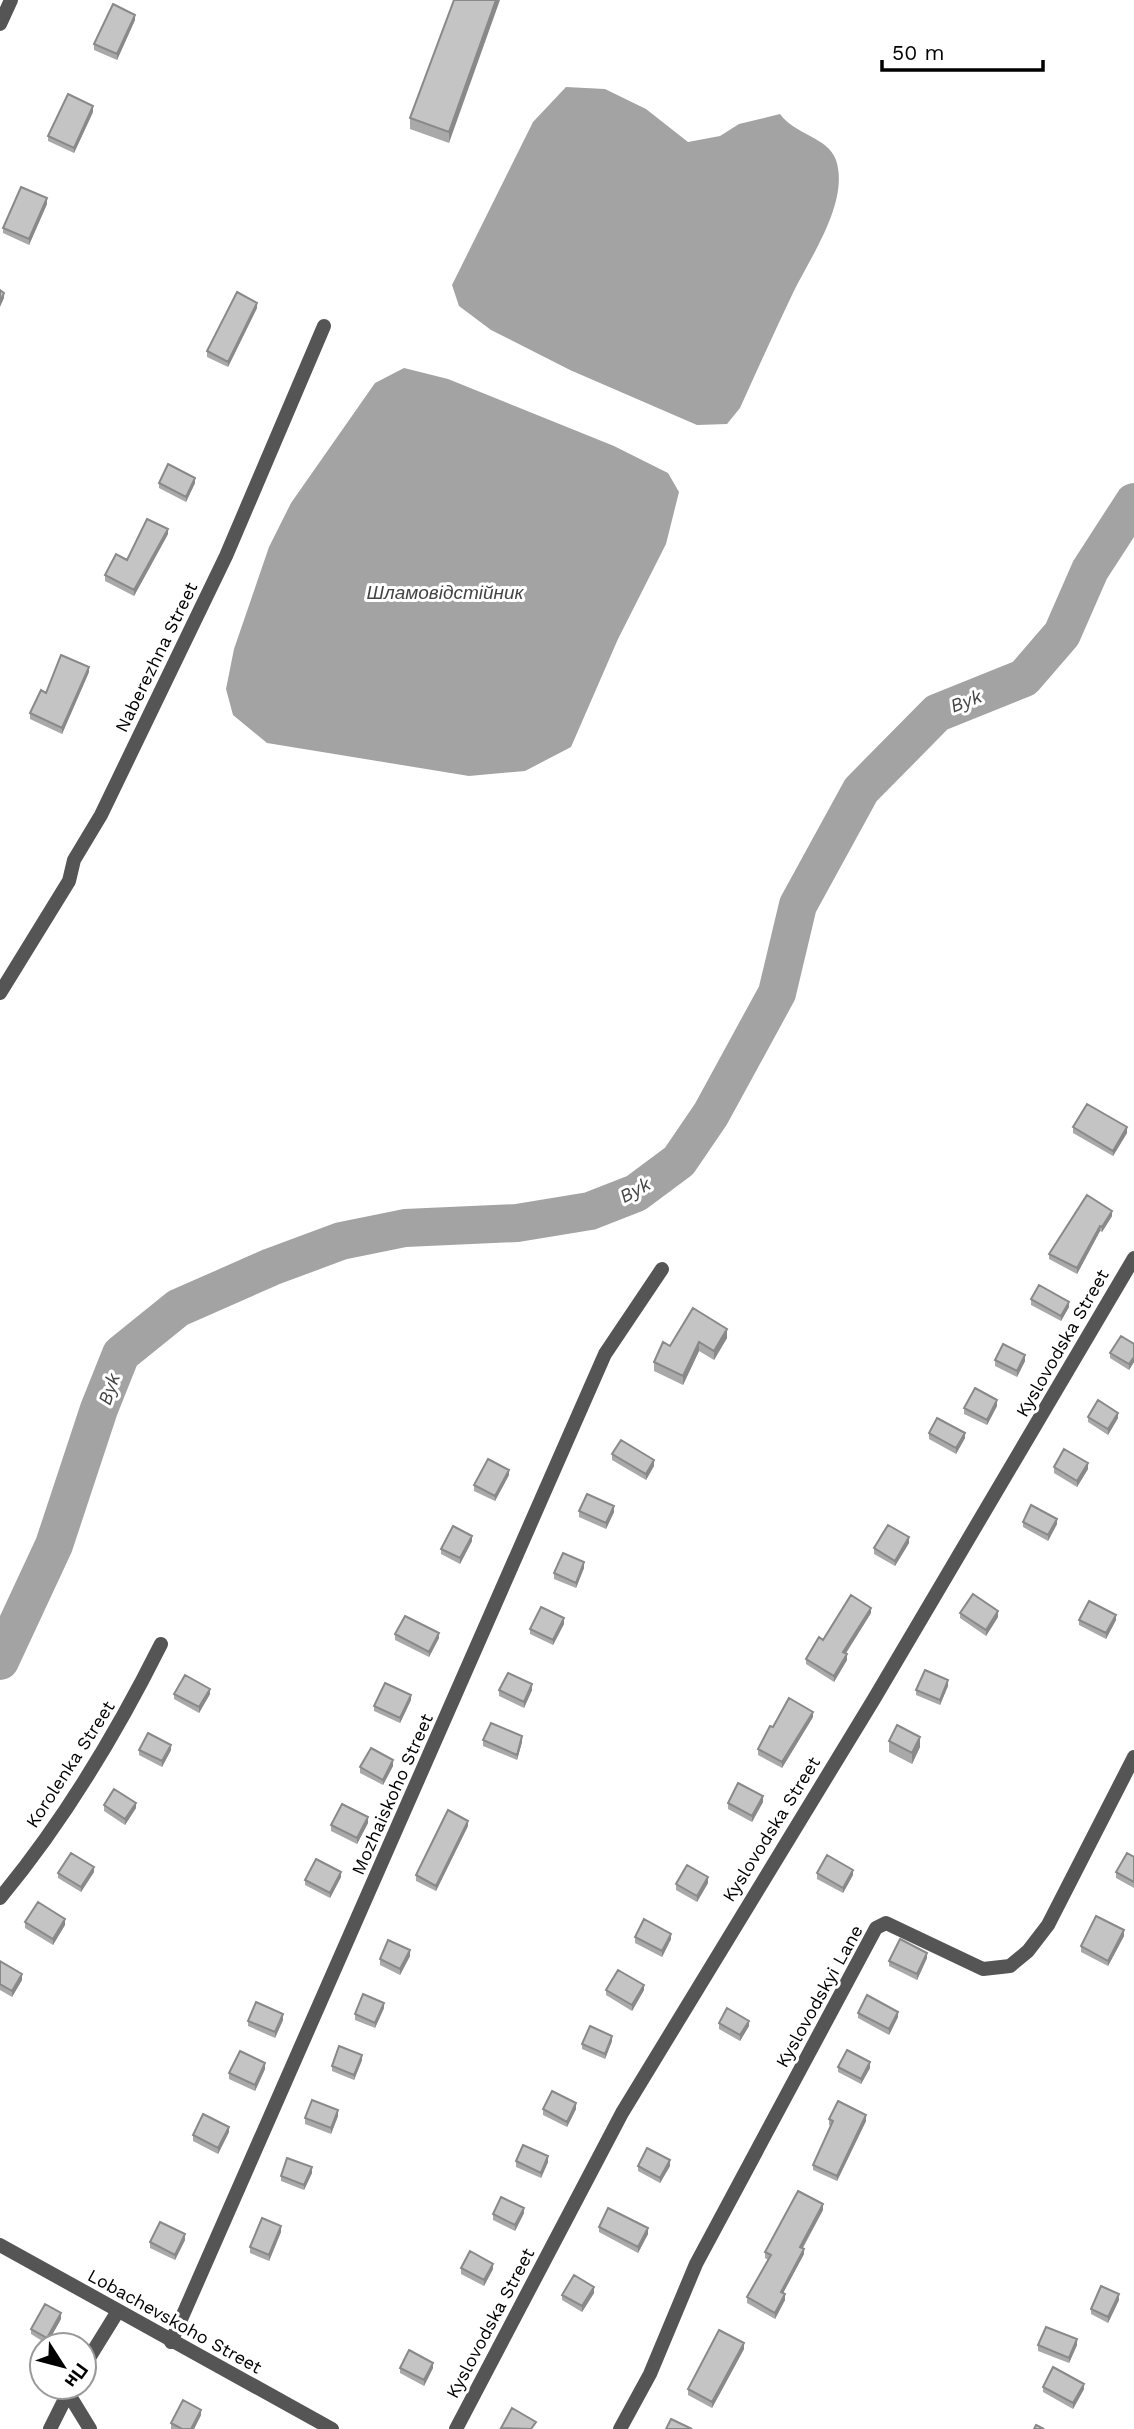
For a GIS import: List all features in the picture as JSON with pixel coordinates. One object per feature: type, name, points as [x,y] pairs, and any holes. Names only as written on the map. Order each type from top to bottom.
[{"type":"street","points":[[0,24],[11,0]]},
{"type":"street","name":"Naberezhna Street","points":[[0,993],[69,881],[74,860],[101,816],[176,663],[226,556],[324,326]]},
{"type":"street","name":"Kyslovodska Street","points":[[456,2429],[622,2113],[874,1699],[1134,1258]]},
{"type":"street","name":"Mozhaiskoho Street","points":[[171,2342],[605,1354],[662,1269]]},
{"type":"street","name":"Korolenka Street","points":[[0,1898],[88,1776],[124,1718],[161,1644]]},
{"type":"street","name":"Kyslovodskyi Lane","points":[[620,2429],[650,2374],[696,2264],[876,1928],[886,1923],[903,1929],[983,1969],[1010,1966],[1028,1951],[1048,1925],[1134,1757]]},
{"type":"street","name":"Lobachevskoho Street","points":[[0,2245],[332,2429]]},
{"type":"street","points":[[98,2343],[118,2311]]},
{"type":"street","points":[[50,2429],[64,2401]]},
{"type":"street","points":[[76,2401],[90,2429]]},
{"type":"water","points":[[566,87],[605,89],[646,109],[688,142],[720,136],[739,124],[780,114],[794,127],[826,146],[836,160],[839,176],[837,194],[826,230],[792,295],[740,408],[727,424],[697,425],[570,370],[491,330],[459,306],[452,285],[533,122]]},
{"type":"water","name":"Шламовідстійник","points":[[404,368],[448,379],[614,446],[668,473],[679,492],[666,544],[618,639],[571,747],[525,771],[469,776],[267,743],[233,715],[226,689],[234,649],[269,547],[291,503],[375,383]]},
{"type":"building","points":[[454,0],[496,0],[449,132],[410,118]]},
{"type":"building","points":[[113,4],[135,15],[117,54],[94,44]]},
{"type":"building","points":[[68,94],[93,106],[74,148],[48,136]]},
{"type":"building","points":[[21,187],[47,198],[29,239],[3,228]]},
{"type":"building","points":[[237,292],[257,303],[228,362],[207,351]]},
{"type":"building","points":[[168,464],[195,478],[186,497],[159,483]]},
{"type":"building","points":[[147,519],[168,529],[134,590],[105,575],[116,554],[127,560]]},
{"type":"building","points":[[61,655],[89,667],[62,728],[30,713],[41,690],[46,693]]},
{"type":"building","points":[[1087,1104],[1127,1127],[1113,1151],[1073,1127]]},
{"type":"building","points":[[1087,1195],[1112,1211],[1102,1227],[1100,1226],[1077,1268],[1049,1254]]},
{"type":"building","points":[[1039,1285],[1069,1302],[1061,1316],[1031,1299]]},
{"type":"building","points":[[693,1308],[727,1329],[714,1351],[699,1342],[683,1376],[654,1362],[663,1342],[670,1346]]},
{"type":"building","points":[[1121,1336],[1134,1344],[1134,1357],[1129,1364],[1110,1353]]},
{"type":"building","points":[[1003,1344],[1025,1355],[1017,1371],[995,1360]]},
{"type":"building","points":[[975,1388],[997,1400],[987,1420],[964,1408]]},
{"type":"building","points":[[1098,1400],[1118,1413],[1108,1429],[1088,1417]]},
{"type":"building","points":[[937,1418],[965,1433],[956,1448],[929,1433]]},
{"type":"building","points":[[621,1440],[654,1460],[646,1474],[612,1454]]},
{"type":"building","points":[[1064,1449],[1088,1463],[1077,1481],[1054,1467]]},
{"type":"building","points":[[488,1459],[509,1470],[495,1496],[474,1485]]},
{"type":"building","points":[[587,1494],[614,1506],[606,1523],[579,1511]]},
{"type":"building","points":[[1031,1505],[1057,1519],[1048,1535],[1023,1522]]},
{"type":"building","points":[[888,1525],[909,1537],[895,1561],[874,1548]]},
{"type":"building","points":[[453,1526],[472,1536],[460,1558],[441,1549]]},
{"type":"building","points":[[563,1553],[584,1562],[576,1583],[554,1573]]},
{"type":"building","points":[[973,1594],[998,1611],[986,1630],[960,1613]]},
{"type":"building","points":[[851,1595],[871,1608],[843,1652],[847,1654],[834,1676],[806,1659],[819,1637],[823,1640]]},
{"type":"building","points":[[1089,1601],[1116,1615],[1106,1633],[1079,1620]]},
{"type":"building","points":[[541,1607],[564,1618],[553,1640],[530,1629]]},
{"type":"building","points":[[405,1616],[439,1633],[429,1652],[395,1634]]},
{"type":"building","points":[[925,1670],[948,1680],[940,1700],[916,1690]]},
{"type":"building","points":[[508,1673],[532,1684],[524,1702],[499,1690]]},
{"type":"building","points":[[185,1675],[210,1689],[199,1707],[174,1694]]},
{"type":"building","points":[[385,1683],[411,1695],[400,1718],[374,1706]]},
{"type":"building","points":[[789,1698],[813,1712],[782,1762],[758,1749]]},
{"type":"building","points":[[491,1723],[522,1736],[517,1755],[483,1740]]},
{"type":"building","points":[[897,1725],[920,1737],[912,1753],[889,1741]]},
{"type":"building","points":[[148,1733],[171,1745],[162,1761],[139,1750]]},
{"type":"building","points":[[371,1748],[393,1760],[383,1780],[360,1767]]},
{"type":"building","points":[[738,1783],[763,1796],[752,1816],[728,1803]]},
{"type":"building","points":[[114,1789],[136,1803],[125,1819],[104,1805]]},
{"type":"building","points":[[342,1804],[368,1817],[357,1838],[331,1825]]},
{"type":"building","points":[[448,1810],[468,1821],[436,1886],[416,1875]]},
{"type":"building","points":[[71,1853],[94,1867],[81,1887],[58,1873]]},
{"type":"building","points":[[1127,1853],[1134,1857],[1134,1882],[1116,1872]]},
{"type":"building","points":[[827,1855],[853,1870],[843,1888],[817,1873]]},
{"type":"building","points":[[316,1859],[341,1872],[330,1893],[305,1880]]},
{"type":"building","points":[[687,1865],[708,1877],[697,1896],[676,1884]]},
{"type":"building","points":[[38,1902],[65,1919],[53,1939],[25,1922]]},
{"type":"building","points":[[1096,1916],[1124,1930],[1108,1961],[1081,1946]]},
{"type":"building","points":[[644,1919],[671,1934],[662,1951],[635,1937]]},
{"type":"building","points":[[900,1939],[927,1953],[917,1974],[889,1961]]},
{"type":"building","points":[[388,1940],[410,1950],[400,1969],[380,1959]]},
{"type":"building","points":[[0,1961],[22,1974],[12,1991],[0,1984]]},
{"type":"building","points":[[618,1970],[644,1985],[632,2005],[606,1990]]},
{"type":"building","points":[[363,1994],[384,2003],[375,2023],[355,2014]]},
{"type":"building","points":[[867,1995],[898,2012],[889,2029],[858,2013]]},
{"type":"building","points":[[256,2002],[283,2014],[275,2032],[248,2021]]},
{"type":"building","points":[[727,2008],[749,2021],[740,2035],[719,2023]]},
{"type":"building","points":[[590,2026],[612,2036],[605,2054],[582,2044]]},
{"type":"building","points":[[339,2046],[362,2055],[354,2075],[332,2066]]},
{"type":"building","points":[[847,2050],[870,2062],[861,2079],[838,2067]]},
{"type":"building","points":[[240,2051],[265,2063],[255,2085],[229,2073]]},
{"type":"building","points":[[552,2091],[576,2103],[567,2122],[543,2109]]},
{"type":"building","points":[[312,2100],[338,2110],[331,2128],[305,2118]]},
{"type":"building","points":[[838,2101],[866,2115],[837,2176],[813,2165],[833,2121],[829,2119]]},
{"type":"building","points":[[203,2114],[229,2127],[218,2148],[193,2135]]},
{"type":"building","points":[[523,2145],[548,2156],[541,2173],[516,2161]]},
{"type":"building","points":[[647,2148],[670,2160],[660,2178],[638,2166]]},
{"type":"building","points":[[287,2158],[312,2167],[304,2185],[281,2176]]},
{"type":"building","points":[[798,2191],[823,2204],[800,2247],[804,2249],[781,2292],[785,2294],[775,2313],[747,2297],[771,2255],[765,2252]]},
{"type":"building","points":[[501,2197],[524,2208],[515,2225],[493,2214]]},
{"type":"building","points":[[608,2208],[648,2228],[638,2247],[599,2227]]},
{"type":"building","points":[[262,2218],[281,2226],[269,2255],[250,2247]]},
{"type":"building","points":[[160,2222],[185,2234],[175,2255],[150,2242]]},
{"type":"building","points":[[470,2251],[493,2264],[484,2280],[461,2268]]},
{"type":"building","points":[[574,2275],[594,2287],[582,2306],[562,2295]]},
{"type":"building","points":[[1101,2286],[1119,2294],[1108,2317],[1091,2309]]},
{"type":"building","points":[[45,2304],[61,2313],[51,2331],[31,2329]]},
{"type":"building","points":[[1046,2327],[1077,2339],[1069,2358],[1038,2345]]},
{"type":"building","points":[[719,2330],[744,2343],[712,2402],[688,2389]]},
{"type":"building","points":[[409,2350],[433,2363],[424,2380],[400,2368]]},
{"type":"building","points":[[1053,2367],[1084,2384],[1073,2403],[1043,2387]]},
{"type":"building","points":[[183,2400],[201,2410],[191,2429],[182,2429],[171,2423]]},
{"type":"building","points":[[512,2408],[536,2422],[531,2429],[501,2428]]},
{"type":"building","points":[[671,2419],[692,2429],[666,2429]]},
{"type":"waterway","name":"Byk","points":[[0,1661],[54,1545],[99,1409],[121,1354],[178,1308],[271,1267],[341,1241],[405,1228],[517,1223],[590,1211],[636,1193],[679,1161],[711,1114],[777,993],[798,905],[861,790],[937,713],[1024,678],[1062,634],[1090,570],[1134,502]]}]
